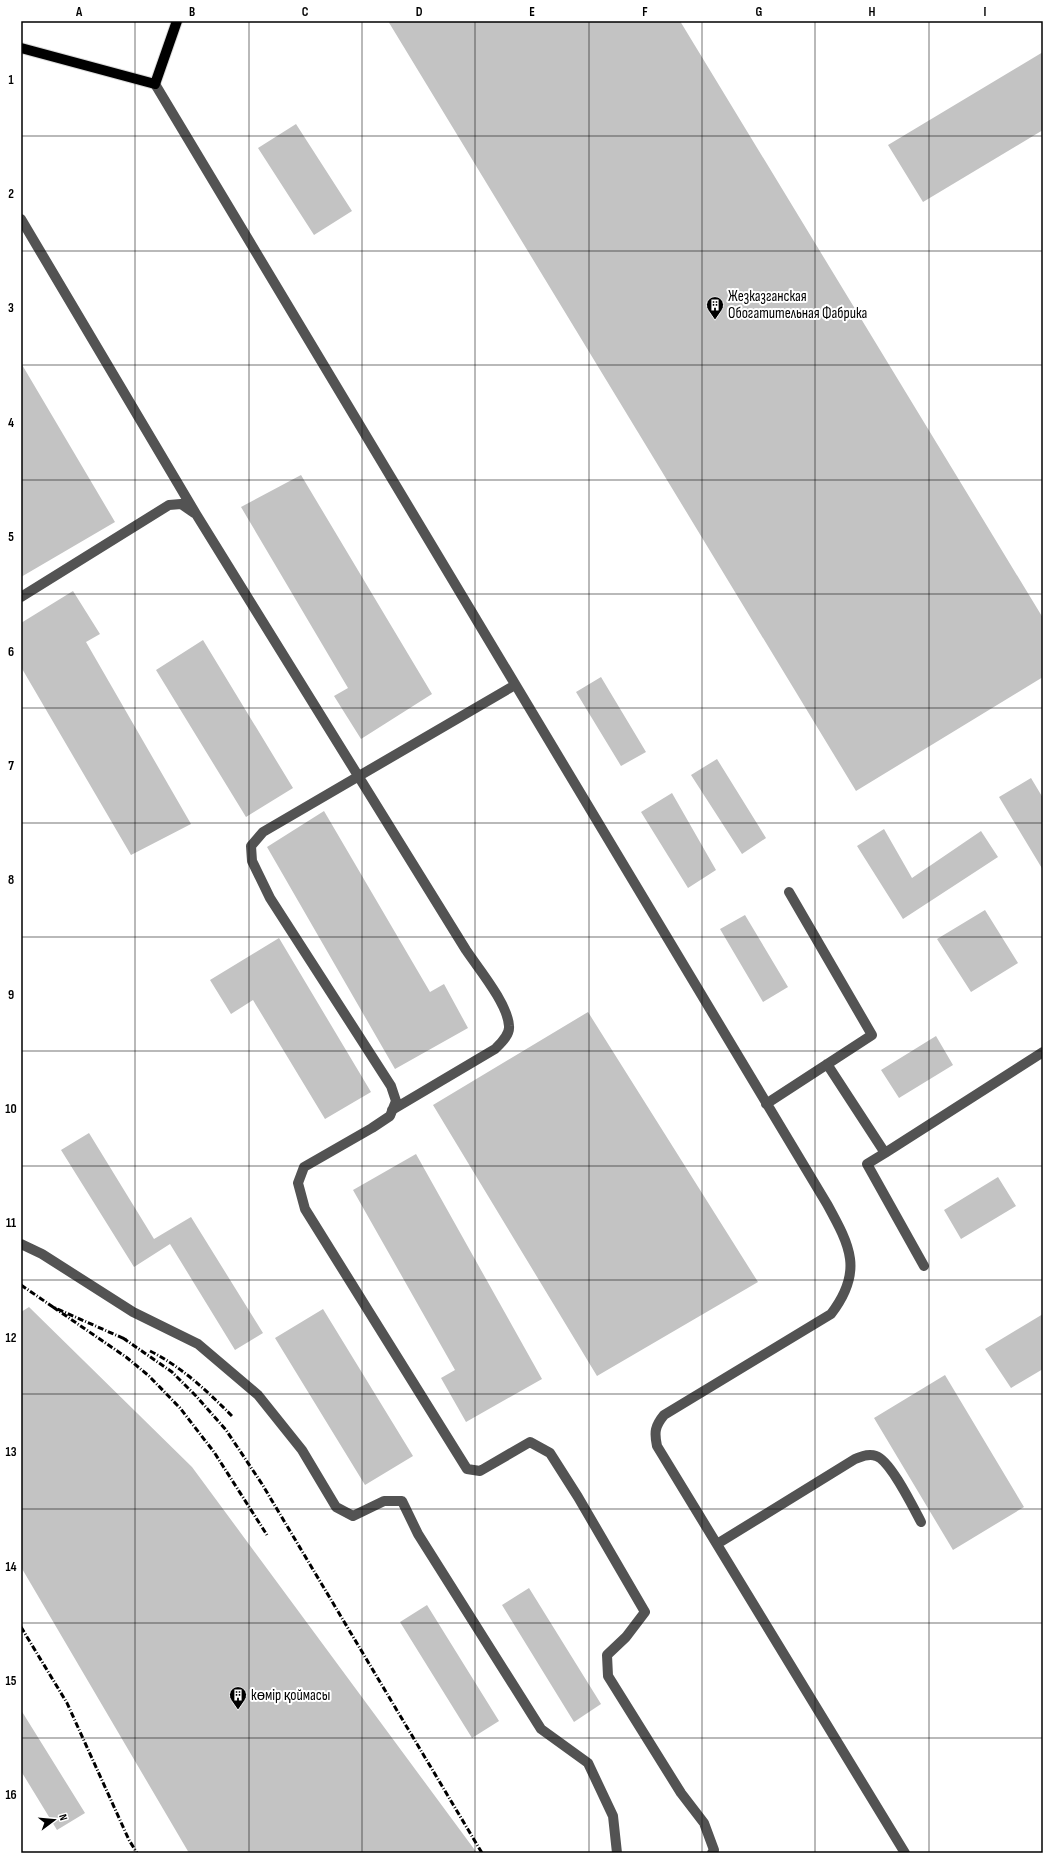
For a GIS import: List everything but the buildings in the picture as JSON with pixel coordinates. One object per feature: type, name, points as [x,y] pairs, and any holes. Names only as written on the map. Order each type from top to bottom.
[{"type":"main road","points":[[21,48],[155,84],[177,21]]},
{"type":"street","points":[[155,84],[827,1204],[844,1235],[852,1261],[847,1288],[839,1303],[830,1314],[664,1415],[657,1424],[655,1430],[657,1446],[904,1853]]},
{"type":"street","points":[[21,219],[196,514],[466,950],[497,995],[504,1009],[509,1026],[505,1039],[495,1049],[392,1110]]},
{"type":"street","points":[[21,597],[169,505],[181,504],[196,514]]},
{"type":"street","points":[[515,685],[263,832],[251,846],[252,861],[270,898],[391,1086],[396,1101],[390,1116],[304,1167],[298,1183],[304,1209],[467,1470],[480,1471],[530,1442],[550,1453],[578,1497],[645,1612],[626,1636],[607,1655],[608,1676],[681,1793],[704,1823],[714,1850],[712,1853]]},
{"type":"street","points":[[766,1104],[872,1035],[789,892]]},
{"type":"street","points":[[924,1266],[867,1164],[1043,1052]]},
{"type":"street","points":[[827,1064],[885,1153]]},
{"type":"street","points":[[21,1244],[42,1254],[133,1312],[198,1344],[258,1395],[302,1450],[336,1507],[353,1516],[384,1501],[402,1501],[418,1534],[541,1729],[588,1763],[613,1816],[617,1853]]},
{"type":"street","points":[[717,1544],[854,1459],[866,1455],[876,1456],[885,1462],[897,1479],[921,1522]]},
{"type":"railway","points":[[21,1285],[53,1307],[127,1340]]},
{"type":"railway","points":[[53,1307],[126,1357],[149,1376],[180,1408],[214,1452],[267,1535]]},
{"type":"railway","points":[[123,1338],[172,1372],[196,1396],[226,1430],[262,1484],[482,1853]]},
{"type":"railway","points":[[150,1351],[173,1364],[204,1389],[232,1416]]},
{"type":"railway","points":[[21,1627],[67,1703],[129,1840],[137,1853]]},
{"type":"place","name":"Жезказганская Обогатительная Фабрика","points":[[715,320]]},
{"type":"place","name":"көмір қоймасы","points":[[238,1710]]}]
